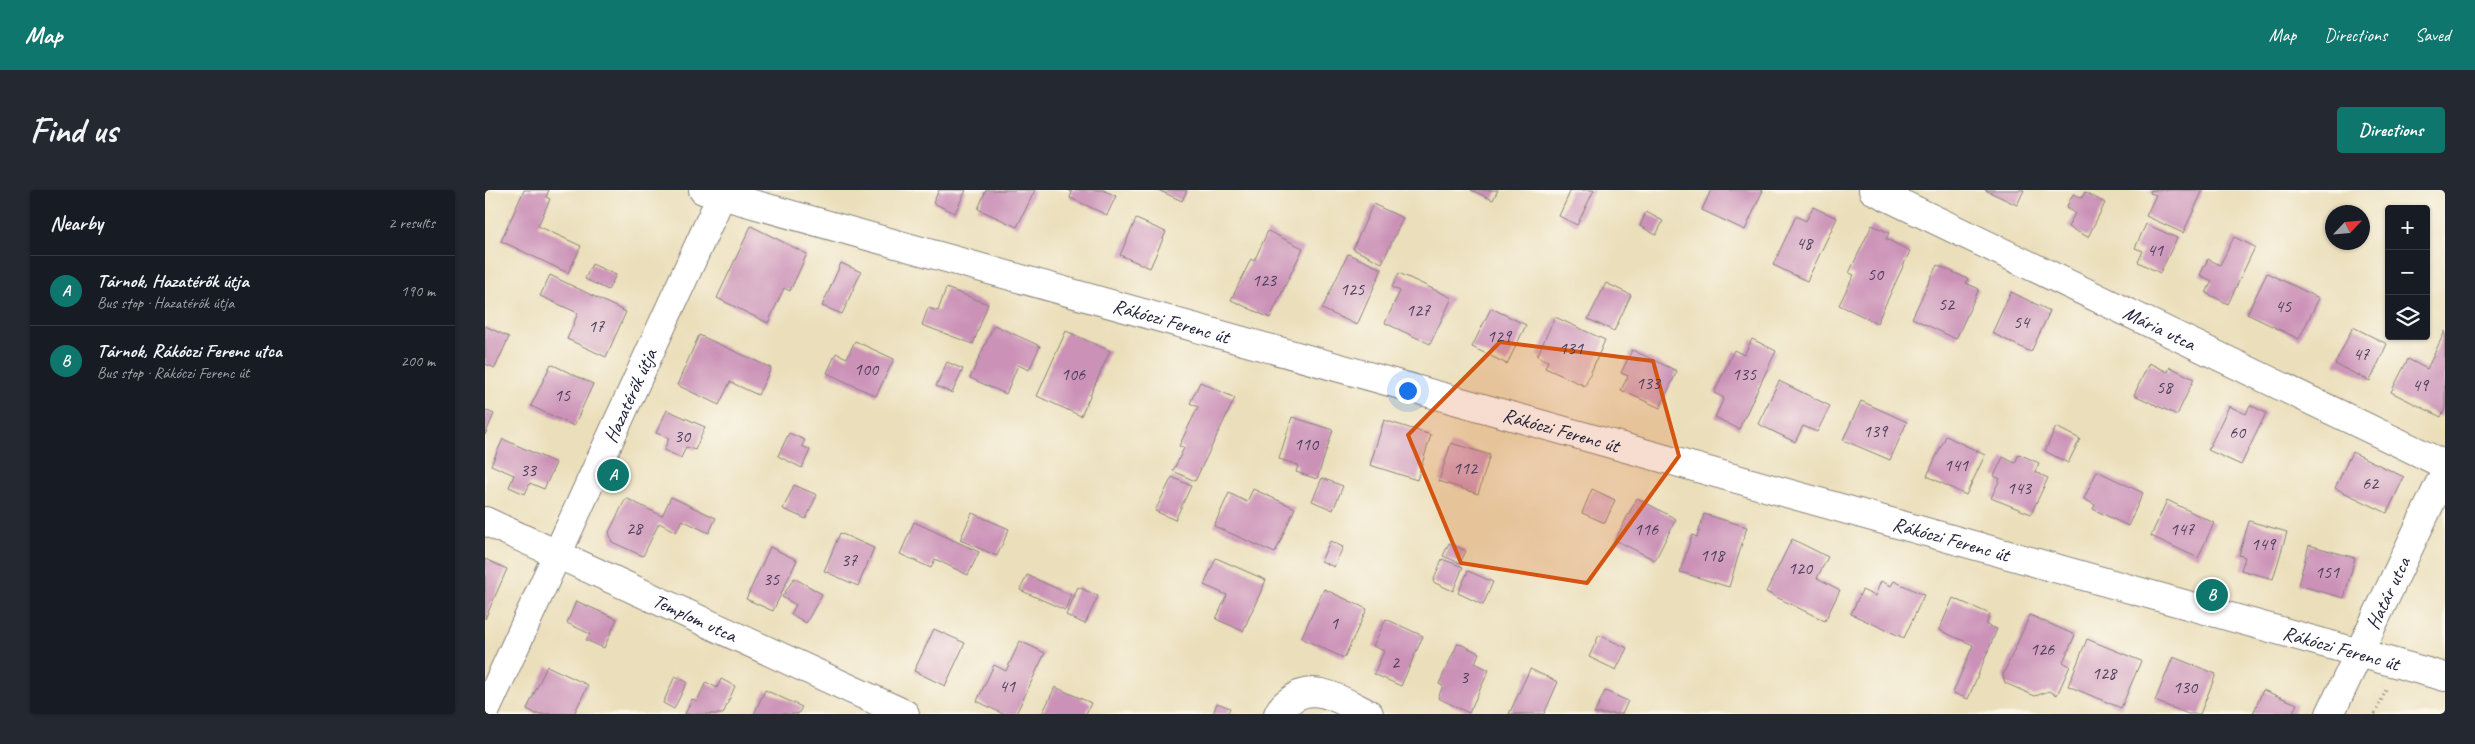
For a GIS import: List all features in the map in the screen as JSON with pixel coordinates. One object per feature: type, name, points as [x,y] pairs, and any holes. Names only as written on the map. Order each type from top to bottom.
[{"type":"street","name":"Mária utca","points":[[1873,190],[2445,465]]},
{"type":"street","name":"Hazatérők útja","points":[[485,712],[717,192]]},
{"type":"street","name":"Rákóczi Ferenc út","points":[[717,192],[2433,674]]},
{"type":"street","name":"Határ utca","points":[[2330,714],[2445,472]]},
{"type":"street","name":"Templom utca","points":[[485,521],[905,714]]},
{"type":"street","points":[[1287,705],[1311,690],[1328,695],[1369,714]]},
{"type":"highlighted area","points":[[1500,342],[1653,361],[1679,456],[1587,583],[1461,563],[1408,435]]},
{"type":"building","points":[[524,190],[549,190],[546,197],[550,199],[538,226],[581,246],[568,273],[501,241]]},
{"type":"building","points":[[939,190],[966,190],[955,213],[933,203]]},
{"type":"building","points":[[986,190],[1035,190],[1017,227],[978,209]]},
{"type":"building","points":[[1068,190],[1103,190],[1116,196],[1107,215],[1070,198],[1072,192]]},
{"type":"building","points":[[1158,190],[1187,190],[1182,201]]},
{"type":"building","points":[[1471,190],[1498,190],[1493,200]]},
{"type":"building","points":[[1571,190],[1594,190],[1577,225],[1559,216]]},
{"type":"building","points":[[1711,190],[1763,190],[1745,230],[1702,210]]},
{"type":"building","points":[[1985,190],[2024,190],[2017,205]]},
{"type":"building","points":[[2151,190],[2203,190],[2183,233],[2146,216],[2156,195],[2150,193]]},
{"type":"building","points":[[2085,192],[2105,203],[2088,237],[2068,227],[2075,213],[2066,208],[2073,194],[2082,198]]},
{"type":"building","points":[[1373,204],[1403,218],[1382,263],[1353,249]]},
{"type":"building","points":[[1813,207],[1837,218],[1807,281],[1773,265],[1796,216],[1806,221]]},
{"type":"building","points":[[1646,212],[1663,221],[1656,235],[1640,226]]},
{"type":"building","points":[[1136,219],[1166,232],[1150,268],[1120,255]]},
{"type":"building","points":[[2146,224],[2177,238],[2160,273],[2138,262],[2143,251],[2135,248]]},
{"type":"building","points":[[1872,225],[1889,233],[1886,239],[1910,251],[1877,323],[1839,305],[1854,275],[1849,273]]},
{"type":"building","points":[[751,226],[807,254],[790,291],[784,288],[768,323],[717,298]]},
{"type":"building","points":[[1268,231],[1303,248],[1270,318],[1231,300],[1251,259],[1254,261]]},
{"type":"building","points":[[2234,237],[2255,247],[2228,304],[2206,293],[2212,281],[2200,275],[2208,259],[2220,265]]},
{"type":"building","points":[[1348,254],[1382,269],[1357,325],[1322,309]]},
{"type":"building","points":[[841,263],[861,272],[842,314],[822,306]]},
{"type":"building","points":[[592,264],[616,275],[608,290],[585,279]]},
{"type":"building","points":[[1937,265],[1968,279],[1966,283],[1979,289],[1956,339],[1912,318]]},
{"type":"building","points":[[1399,273],[1452,298],[1430,344],[1385,323],[1400,291],[1392,287]]},
{"type":"building","points":[[2267,273],[2319,298],[2299,339],[2247,314]]},
{"type":"building","points":[[550,275],[626,312],[606,357],[567,339],[578,313],[540,296]]},
{"type":"building","points":[[1606,283],[1631,295],[1614,331],[1588,319]]},
{"type":"building","points":[[946,288],[988,304],[973,344],[922,325],[928,308],[938,311]]},
{"type":"building","points":[[2011,292],[2050,311],[2031,352],[1992,333]]},
{"type":"building","points":[[1491,308],[1526,325],[1507,364],[1472,347]]},
{"type":"building","points":[[1555,317],[1605,340],[1585,386],[1545,368],[1548,361],[1537,356]]},
{"type":"building","points":[[994,325],[1040,346],[1029,370],[1018,365],[1006,394],[970,378]]},
{"type":"building","points":[[485,326],[509,337],[495,368],[485,364]]},
{"type":"building","points":[[2353,327],[2387,344],[2370,381],[2335,364]]},
{"type":"building","points":[[1066,331],[1110,351],[1081,416],[1037,396]]},
{"type":"building","points":[[2445,331],[2445,408],[2441,417],[2391,392],[2408,359],[2427,369]]},
{"type":"building","points":[[699,335],[771,368],[758,395],[730,382],[719,405],[677,385]]},
{"type":"building","points":[[1752,339],[1776,351],[1739,429],[1715,417],[1724,398],[1714,393],[1734,350],[1744,355]]},
{"type":"building","points":[[855,341],[894,359],[876,396],[827,373],[836,353],[847,358]]},
{"type":"building","points":[[1632,350],[1677,371],[1660,408],[1621,390],[1628,376],[1621,373]]},
{"type":"building","points":[[947,362],[963,369],[952,393],[936,386]]},
{"type":"building","points":[[2149,363],[2168,372],[2170,367],[2194,379],[2177,415],[2134,395]]},
{"type":"building","points":[[551,364],[593,384],[574,426],[531,406]]},
{"type":"building","points":[[1779,381],[1830,406],[1817,432],[1803,426],[1795,442],[1758,424]]},
{"type":"building","points":[[1200,382],[1235,398],[1195,481],[1173,471],[1184,448],[1179,446],[1198,407],[1190,403]]},
{"type":"building","points":[[1861,401],[1907,422],[1890,460],[1843,440]]},
{"type":"building","points":[[2250,405],[2266,413],[2241,465],[2208,450],[2229,406],[2246,414]]},
{"type":"building","points":[[485,410],[494,414],[485,435]]},
{"type":"building","points":[[667,410],[705,427],[695,450],[686,447],[681,458],[664,450],[669,438],[656,433]]},
{"type":"building","points":[[1292,417],[1333,430],[1317,479],[1296,472],[1298,465],[1279,459]]},
{"type":"building","points":[[1384,420],[1431,435],[1417,480],[1370,465]]},
{"type":"building","points":[[2056,427],[2080,439],[2068,463],[2045,451]]},
{"type":"building","points":[[789,433],[805,440],[802,446],[810,450],[802,468],[778,456]]},
{"type":"building","points":[[1946,436],[1985,455],[1966,495],[1927,476]]},
{"type":"building","points":[[503,439],[556,463],[544,489],[530,483],[525,494],[509,487],[514,475],[491,465]]},
{"type":"building","points":[[1451,443],[1490,455],[1478,494],[1439,481]]},
{"type":"building","points":[[2352,452],[2404,477],[2387,513],[2335,488]]},
{"type":"building","points":[[2019,454],[2039,463],[2035,472],[2048,478],[2031,514],[1991,498],[2000,479],[1994,476],[2003,457],[2015,463]]},
{"type":"building","points":[[2097,471],[2143,493],[2128,526],[2093,509],[2095,505],[2084,499]]},
{"type":"building","points":[[1172,477],[1191,486],[1175,520],[1155,511]]},
{"type":"building","points":[[1322,478],[1343,486],[1333,510],[1312,501]]},
{"type":"building","points":[[794,485],[817,495],[806,519],[783,509]]},
{"type":"building","points":[[1253,489],[1295,508],[1275,553],[1214,526],[1229,493],[1247,502]]},
{"type":"building","points":[[1592,489],[1615,500],[1605,523],[1582,513]]},
{"type":"building","points":[[671,497],[716,518],[709,533],[682,520],[676,532],[659,523],[643,556],[612,542],[609,532],[626,498],[662,516]]},
{"type":"building","points":[[1637,498],[1676,519],[1655,560],[1615,540]]},
{"type":"building","points":[[2167,500],[2214,523],[2198,558],[2151,536]]},
{"type":"building","points":[[972,513],[1009,529],[997,556],[960,540]]},
{"type":"building","points":[[1704,514],[1747,527],[1729,587],[1680,572],[1692,535],[1697,537]]},
{"type":"building","points":[[2249,521],[2287,532],[2273,579],[2241,570],[2245,557],[2239,555]]},
{"type":"building","points":[[914,522],[979,552],[968,575],[935,559],[931,568],[900,554]]},
{"type":"building","points":[[840,533],[874,548],[858,586],[824,571]]},
{"type":"building","points":[[1792,539],[1828,557],[1817,578],[1840,590],[1825,621],[1766,592]]},
{"type":"building","points":[[1330,541],[1343,547],[1334,567],[1321,561]]},
{"type":"building","points":[[1449,543],[1466,551],[1460,563],[1443,556]]},
{"type":"building","points":[[2309,545],[2355,558],[2344,598],[2298,585]]},
{"type":"building","points":[[770,547],[797,560],[773,611],[746,599]]},
{"type":"building","points":[[1216,558],[1266,580],[1243,631],[1216,619],[1227,595],[1204,585]]},
{"type":"building","points":[[485,559],[507,569],[485,619]]},
{"type":"building","points":[[1442,559],[1463,567],[1453,591],[1433,582]]},
{"type":"building","points":[[1468,571],[1493,582],[1483,605],[1458,593]]},
{"type":"building","points":[[1027,575],[1071,595],[1065,610],[1020,590]]},
{"type":"building","points":[[794,578],[822,594],[806,623],[791,614],[796,605],[782,597]]},
{"type":"building","points":[[1881,581],[1891,586],[1894,581],[1924,595],[1904,638],[1851,614],[1862,590],[1875,596]]},
{"type":"building","points":[[1078,587],[1098,596],[1085,624],[1066,615]]},
{"type":"building","points":[[1324,589],[1367,609],[1344,658],[1301,638]]},
{"type":"building","points":[[1953,598],[1990,614],[1986,625],[1997,629],[1968,699],[1953,693],[1973,645],[1939,630]]},
{"type":"building","points":[[576,601],[617,619],[604,648],[586,640],[590,634],[567,623]]},
{"type":"building","points":[[2030,615],[2075,635],[2063,662],[2070,666],[2057,695],[2049,691],[2035,696],[2005,683],[2003,675]]},
{"type":"building","points":[[1386,619],[1423,636],[1401,686],[1374,674],[1384,651],[1373,646]]},
{"type":"building","points":[[934,629],[965,643],[945,686],[914,671]]},
{"type":"building","points":[[1599,635],[1627,648],[1616,670],[1589,657]]},
{"type":"building","points":[[2087,639],[2141,661],[2121,708],[2068,686]]},
{"type":"building","points":[[1020,641],[1045,653],[1016,714],[1003,714],[977,701],[994,665],[1006,671]]},
{"type":"building","points":[[1458,643],[1479,653],[1475,663],[1489,670],[1469,713],[1438,698],[1443,686],[1439,684]]},
{"type":"building","points":[[2173,657],[2216,674],[2200,714],[2188,714],[2155,701]]},
{"type":"building","points":[[547,666],[588,685],[574,714],[536,714],[527,709]]},
{"type":"building","points":[[1530,669],[1558,682],[1544,714],[1509,714]]},
{"type":"building","points":[[675,676],[687,682],[674,709],[663,703]]},
{"type":"building","points":[[721,679],[735,686],[723,714],[685,714],[692,699],[697,701],[706,682],[717,688]]},
{"type":"building","points":[[1055,687],[1091,703],[1086,714],[1042,714]]},
{"type":"building","points":[[765,690],[802,707],[798,714],[754,714]]},
{"type":"building","points":[[2263,690],[2297,704],[2292,714],[2253,714]]},
{"type":"building","points":[[1605,691],[1628,701],[1622,714],[1594,714]]},
{"type":"building","points":[[1217,703],[1230,708],[1227,714],[1213,714]]},
{"type":"place","name":"Tárnok, Hazatérők útja","points":[[613,475]]},
{"type":"place","name":"Tárnok, Rákóczi Ferenc utca","points":[[2212,595]]}]
